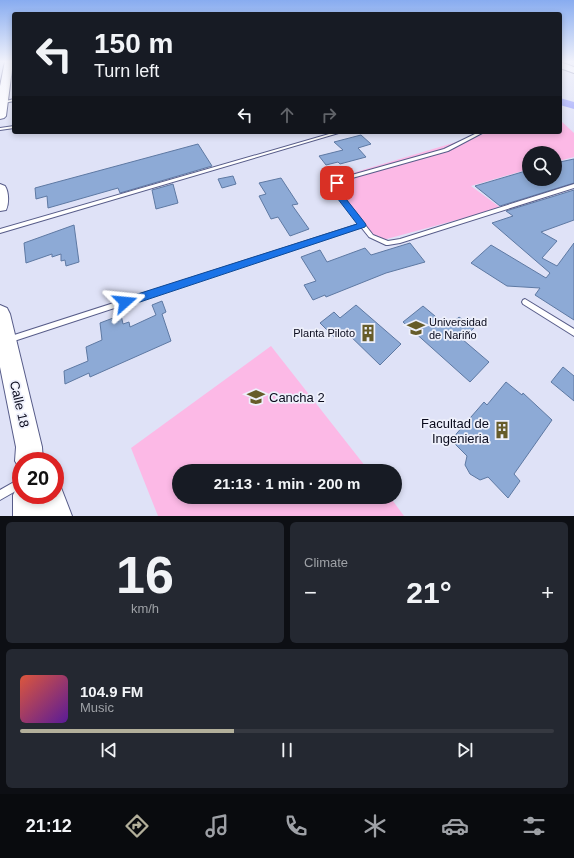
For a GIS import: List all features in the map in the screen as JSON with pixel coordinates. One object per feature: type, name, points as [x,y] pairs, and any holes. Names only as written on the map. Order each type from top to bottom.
[{"type":"main road","points":[[0,116],[9,101],[9,85]]},
{"type":"main road","points":[[0,189],[0,206]]},
{"type":"main road","name":"Calle 18","points":[[0,314],[31,452]]},
{"type":"main road","points":[[28,504],[28,516]]},
{"type":"main road","points":[[53,504],[57,516]]},
{"type":"lane","points":[[0,129],[12,127]]},
{"type":"lane","points":[[0,231],[333,134]]},
{"type":"lane","points":[[478,134],[446,150],[339,181],[335,190],[371,236],[388,243],[394,243],[574,186]]},
{"type":"lane","points":[[6,341],[362,225]]},
{"type":"lane","points":[[526,302],[574,333]]},
{"type":"lane","points":[[0,495],[12,488]]},
{"type":"shaded area","points":[[562,122],[574,133],[574,157],[562,160],[562,146],[522,146],[522,171],[471,186],[501,208],[383,240],[359,227],[329,180],[483,134],[562,134]]},
{"type":"shaded area","name":"Cancha 2","points":[[271,346],[364,464],[172,464],[172,504],[395,504],[404,516],[158,516],[131,448]]},
{"type":"building","points":[[361,135],[371,144],[358,148],[366,157],[340,164],[338,162],[326,165],[319,156],[343,150],[334,142]]},
{"type":"building","points":[[198,144],[212,166],[120,193],[118,188],[48,208],[47,196],[36,199],[35,188]]},
{"type":"building","points":[[574,159],[574,183],[500,206],[475,186],[522,172],[522,186],[562,186],[562,162]]},
{"type":"building","points":[[233,176],[236,184],[222,188],[218,179]]},
{"type":"building","points":[[281,178],[298,204],[292,205],[309,229],[290,236],[278,217],[271,219],[259,196],[266,194],[259,183]]},
{"type":"building","points":[[173,184],[178,203],[156,209],[152,190]]},
{"type":"building","points":[[574,190],[574,220],[541,232],[557,241],[542,258],[557,266],[574,243],[574,320],[535,295],[540,288],[507,286],[471,263],[491,245],[546,278],[550,273],[492,223],[513,216],[506,211]]},
{"type":"building","points":[[74,225],[79,262],[66,266],[65,260],[61,261],[61,254],[52,257],[52,254],[26,263],[24,243]]},
{"type":"building","points":[[410,243],[425,262],[386,273],[326,297],[325,295],[313,300],[304,285],[316,281],[301,257],[320,250],[327,262],[365,248],[371,255]]},
{"type":"building","points":[[162,301],[166,312],[162,314],[171,341],[90,377],[89,373],[65,384],[64,371],[88,361],[86,347],[102,340],[100,323],[121,315],[123,324],[129,322],[130,327],[156,315],[152,305]]},
{"type":"building","name":"Planta Piloto","points":[[356,305],[401,344],[380,365],[343,329],[334,337],[320,323],[334,312],[340,318]]},
{"type":"building","points":[[423,306],[448,327],[459,317],[474,328],[462,339],[489,362],[470,382],[403,322]]},
{"type":"building","points":[[563,367],[574,376],[574,401],[551,382]]},
{"type":"building","name":"Facultad de Ingenieria","points":[[506,382],[522,395],[523,393],[552,420],[514,474],[520,481],[508,498],[488,477],[480,480],[470,474],[465,465],[467,456],[451,440],[484,402],[487,405]]},
{"type":"waterway","points":[[562,102],[574,106]]},
{"type":"place","name":"Universidad de Nariño","points":[[416,328]]},
{"type":"place","name":"Planta Piloto","points":[[368,333]]},
{"type":"place","name":"Cancha 2","points":[[256,397]]},
{"type":"place","name":"Facultad de Ingenieria","points":[[502,430]]},
{"type":"route","points":[[125,302],[362,225],[335,190],[337,183]]}]
